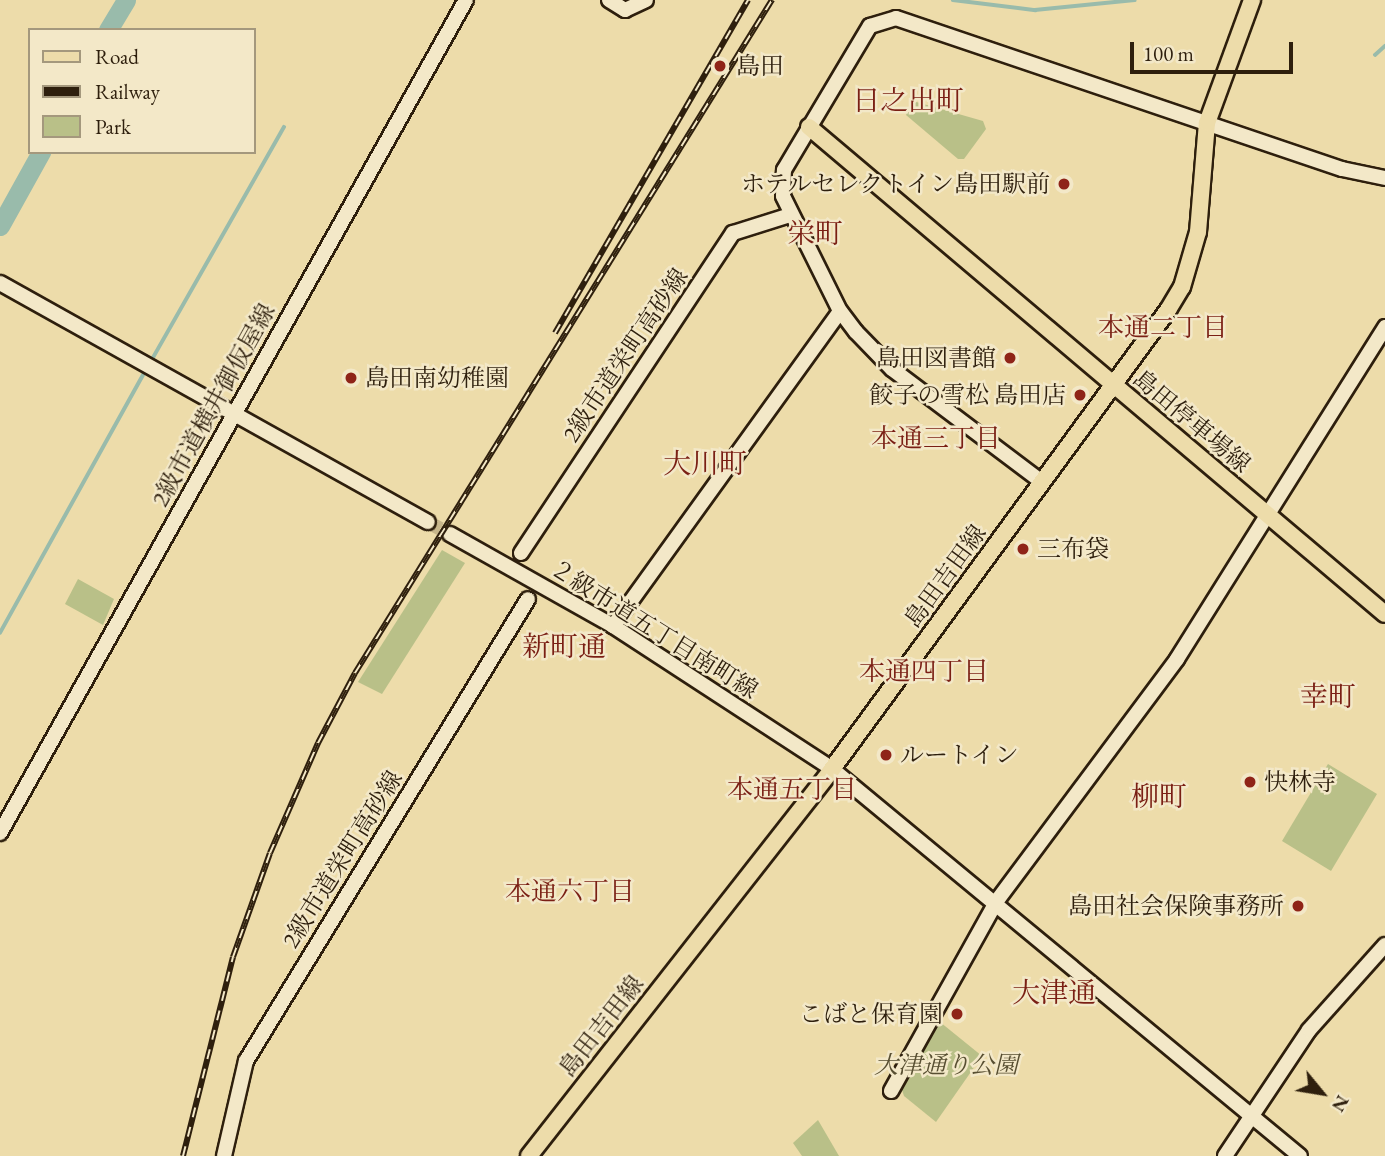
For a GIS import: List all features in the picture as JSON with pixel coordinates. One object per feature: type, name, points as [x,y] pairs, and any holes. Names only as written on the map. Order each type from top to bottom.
[{"type":"main road","name":"島田吉田線","points":[[529,1156],[832,769],[1168,310],[1193,258],[1207,123],[1252,0]]},
{"type":"main road","name":"島田停車場線","points":[[809,127],[1385,614]]},
{"type":"street","name":"2級市道横井御仮屋線","points":[[0,833],[466,0]]},
{"type":"street","points":[[610,0],[625,10],[646,0]]},
{"type":"street","points":[[1042,482],[892,369],[840,311],[790,215],[783,196],[784,170],[870,26],[896,18],[1342,169],[1385,178]]},
{"type":"street","name":"2級市道栄町高砂線","points":[[521,552],[733,233],[790,215]]},
{"type":"street","points":[[0,283],[428,522]]},
{"type":"street","points":[[613,626],[840,311]]},
{"type":"street","points":[[891,1091],[996,902],[1177,659],[1385,327]]},
{"type":"street","name":"２級市道五丁目南町線","points":[[450,534],[613,626],[832,769],[1300,1156]]},
{"type":"street","name":"2級市道栄町高砂線","points":[[224,1156],[246,1061],[528,599]]},
{"type":"street","points":[[1226,1156],[1309,1030],[1385,946]]},
{"type":"green space","points":[[913,101],[983,121],[986,129],[964,159],[958,159],[906,115]]},
{"type":"green space","points":[[442,550],[465,563],[382,694],[358,682]]},
{"type":"green space","points":[[78,579],[114,599],[103,625],[65,604]]},
{"type":"green space","points":[[1328,764],[1377,794],[1331,871],[1282,841]]},
{"type":"green space","name":"大津通り公園","points":[[940,1022],[982,1056],[936,1122],[904,1096],[902,1090]]},
{"type":"green space","points":[[818,1120],[839,1156],[802,1156],[793,1143]]},
{"type":"waterway","points":[[109,28],[126,0]]},
{"type":"waterway","points":[[953,0],[1035,10],[1135,0]]},
{"type":"waterway","points":[[1375,55],[1385,46]]},
{"type":"waterway","points":[[150,363],[284,127]]},
{"type":"waterway","points":[[0,226],[40,154]]},
{"type":"waterway","points":[[0,633],[146,370]]},
{"type":"tunnel","points":[[428,522],[450,534]]},
{"type":"railway","points":[[555,333],[748,0]]},
{"type":"railway","points":[[183,1156],[233,957],[270,853],[318,743],[355,673],[772,0]]},
{"type":"place","name":"島田","points":[[720,66]]},
{"type":"place","name":"ホテルセレクトイン島田駅前","points":[[1064,184]]},
{"type":"place","name":"島田図書館","points":[[1010,358]]},
{"type":"place","name":"島田南幼稚園","points":[[351,378]]},
{"type":"place","name":"餃子の雪松 島田店","points":[[1080,395]]},
{"type":"place","name":"三布袋","points":[[1023,549]]},
{"type":"place","name":"ルートイン","points":[[886,755]]},
{"type":"place","name":"快林寺","points":[[1250,782]]},
{"type":"place","name":"島田社会保険事務所","points":[[1298,906]]},
{"type":"place","name":"こばと保育園","points":[[957,1014]]},
{"type":"district","name":"日之出町","points":[[908,100]]},
{"type":"district","name":"栄町","points":[[815,233]]},
{"type":"district","name":"本通二丁目","points":[[1163,328]]},
{"type":"district","name":"本通三丁目","points":[[936,439]]},
{"type":"district","name":"大川町","points":[[705,463]]},
{"type":"district","name":"新町通","points":[[564,646]]},
{"type":"district","name":"本通四丁目","points":[[924,672]]},
{"type":"district","name":"幸町","points":[[1328,696]]},
{"type":"district","name":"本通五丁目","points":[[792,790]]},
{"type":"district","name":"柳町","points":[[1159,796]]},
{"type":"district","name":"本通六丁目","points":[[570,892]]},
{"type":"district","name":"大津通","points":[[1054,992]]}]
